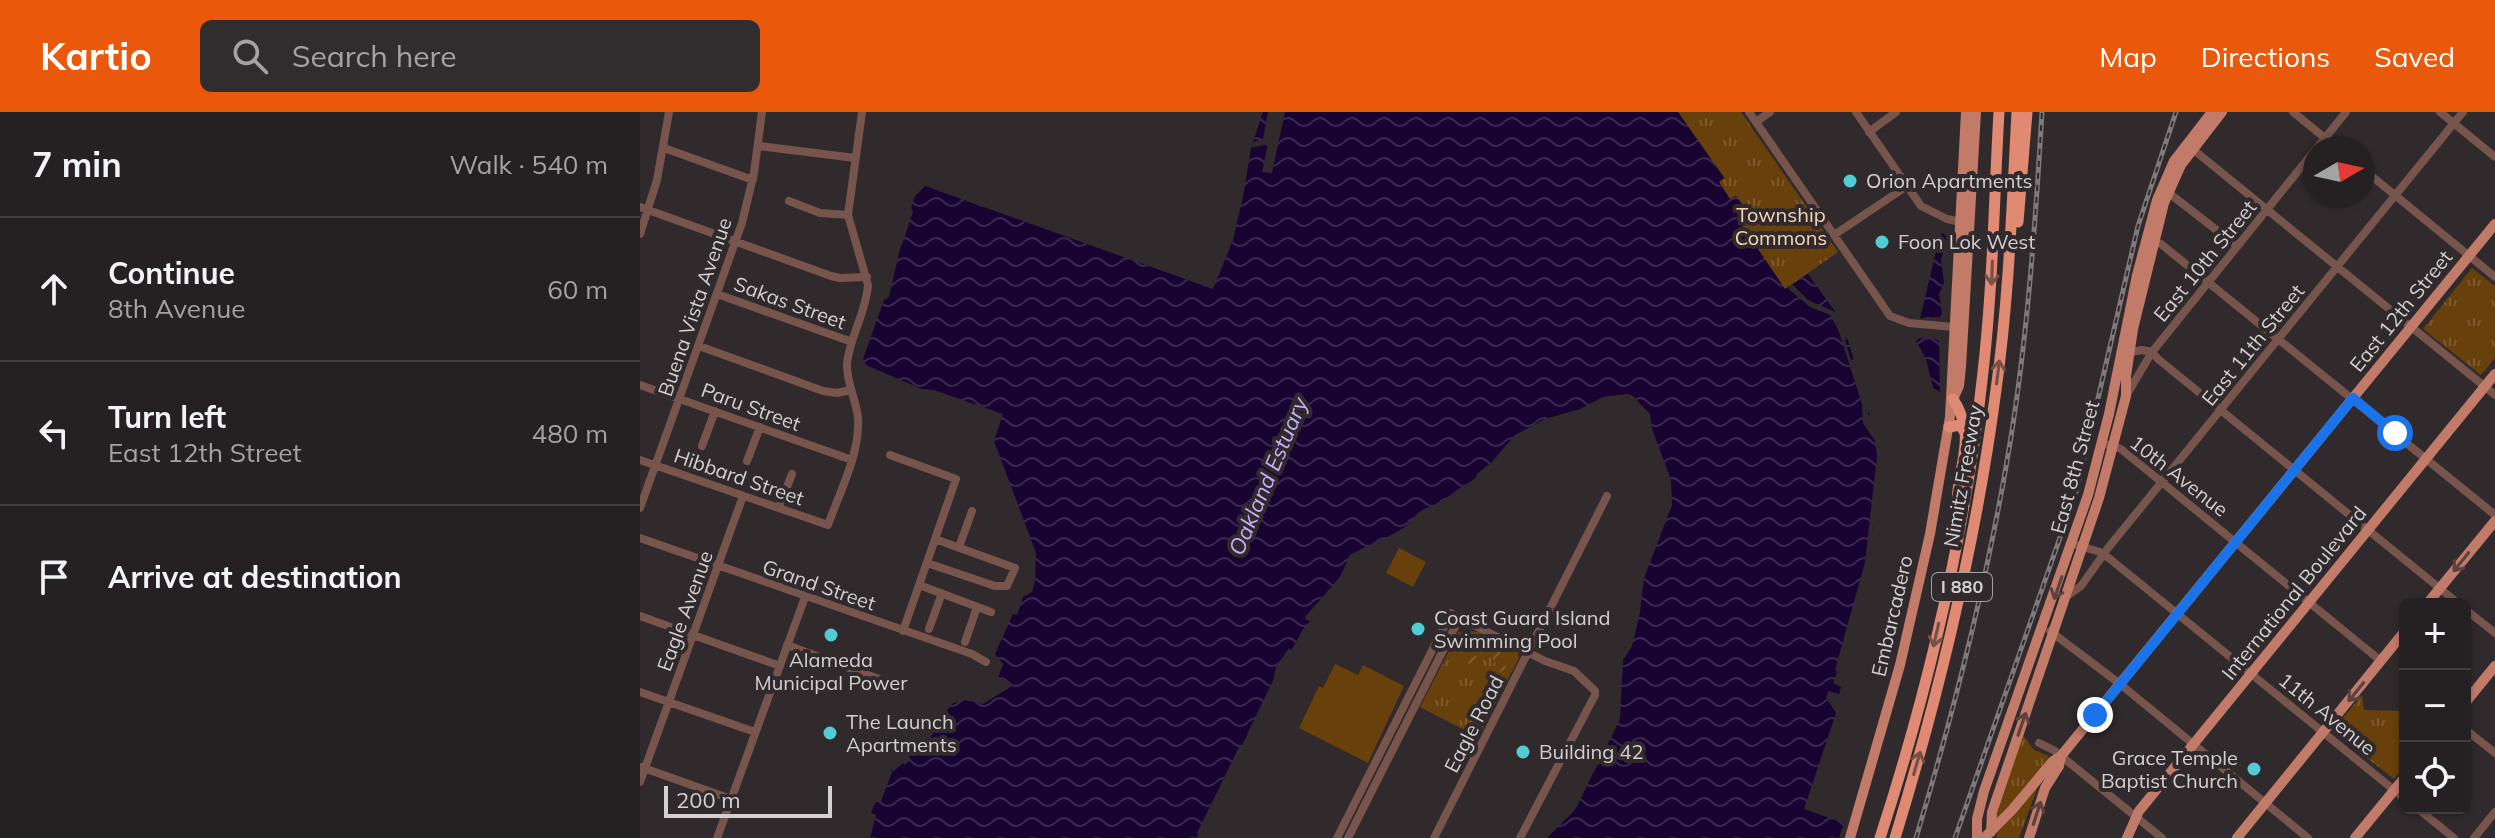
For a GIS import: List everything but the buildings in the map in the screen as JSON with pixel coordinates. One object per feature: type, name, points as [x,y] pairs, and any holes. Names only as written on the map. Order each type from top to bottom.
[{"type":"highway","name":"Nimitz Freeway","points":[[1880,838],[1918,708],[1959,531],[1988,325],[1999,112]]},
{"type":"highway","name":"Nimitz Freeway","points":[[1895,838],[1942,673],[1984,470],[2003,330],[2017,112]]},
{"type":"highway","points":[[2003,330],[2015,255],[2027,112]]},
{"type":"highway","points":[[1953,399],[1964,416],[1966,435],[1956,500],[1959,531]]},
{"type":"highway","points":[[1949,427],[1960,425],[1966,435]]},
{"type":"highway","points":[[1872,838],[1886,818]]},
{"type":"main road","name":"Embarcadero","points":[[1953,399],[1960,376],[1966,112]]},
{"type":"main road","name":"Embarcadero","points":[[1850,838],[1900,665],[1930,534],[1949,427],[1953,399],[1954,327],[1976,112]]},
{"type":"main road","name":"East 8th Street","points":[[2108,445],[2124,355],[2164,190],[2212,112]]},
{"type":"main road","name":"East 8th Street","points":[[2189,147],[2222,112]]},
{"type":"main road","name":"East 12th Street","points":[[1989,836],[2053,761],[2061,756],[2495,224]]},
{"type":"main road","name":"East 8th Street","points":[[1989,836],[1991,818],[2049,630],[2126,396],[2124,355]]},
{"type":"main road","name":"International Boulevard","points":[[2127,838],[2136,817],[2193,745],[2495,374]]},
{"type":"main road","points":[[2432,598],[2495,518]]},
{"type":"main road","name":"East 8th Street","points":[[1977,838],[1977,819],[1984,791],[2049,630],[2067,596],[2078,546]]},
{"type":"main road","points":[[2237,838],[2399,638]]},
{"type":"main road","points":[[2471,696],[2495,666]]},
{"type":"main road","name":"East 12th Street","points":[[2029,838],[2045,788],[2059,766],[2061,756]]},
{"type":"main road","points":[[2355,838],[2399,784]]},
{"type":"main road","points":[[1997,798],[2001,807],[2012,810]]},
{"type":"street","points":[[640,234],[644,209],[664,148],[669,112]]},
{"type":"street","name":"Buena Vista Avenue","points":[[640,508],[736,242],[753,180],[762,112]]},
{"type":"street","points":[[852,460],[858,421],[847,369],[852,342],[867,297],[867,277],[848,215],[862,112]]},
{"type":"street","points":[[1749,112],[1890,316],[1909,323],[1954,327]]},
{"type":"street","points":[[1756,122],[1770,112]]},
{"type":"street","points":[[1856,112],[1921,206],[1931,213],[1964,222]]},
{"type":"street","points":[[1869,132],[1896,112]]},
{"type":"street","points":[[2293,112],[2323,136]]},
{"type":"street","name":"East 10th Street","points":[[2327,136],[2346,112]]},
{"type":"street","points":[[2440,112],[2495,157]]},
{"type":"street","name":"East 11th Street","points":[[2067,596],[2081,586],[2162,481],[2463,112]]},
{"type":"street","points":[[759,146],[855,158]]},
{"type":"street","points":[[2189,147],[2495,395]]},
{"type":"street","points":[[664,148],[753,180]]},
{"type":"street","name":"East 10th Street","points":[[2126,396],[2152,352],[2303,165]]},
{"type":"street","points":[[2375,179],[2495,277]]},
{"type":"street","points":[[1834,235],[1907,186]]},
{"type":"street","points":[[2164,190],[2237,246]]},
{"type":"street","points":[[789,201],[820,213],[848,215]]},
{"type":"street","points":[[644,209],[840,278],[867,277]]},
{"type":"street","points":[[2150,240],[2163,246],[2353,398],[2495,518]]},
{"type":"street","name":"Sakas Street","points":[[717,294],[852,342]]},
{"type":"street","points":[[699,346],[823,391],[837,393],[851,390]]},
{"type":"street","points":[[2124,355],[2142,350],[2152,352],[2452,598]]},
{"type":"street","name":"Paru Street","points":[[640,385],[852,460]]},
{"type":"street","points":[[702,446],[715,411]]},
{"type":"street","points":[[747,461],[760,427]]},
{"type":"street","name":"10th Avenue","points":[[2108,445],[2121,449],[2162,481],[2381,661]]},
{"type":"street","points":[[890,455],[956,479],[903,631]]},
{"type":"street","name":"Hibbard Street","points":[[640,460],[828,525],[852,460]]},
{"type":"street","points":[[779,507],[792,474]]},
{"type":"street","name":"Eagle Avenue","points":[[640,782],[642,768],[743,496]]},
{"type":"street","name":"Eagle Road","points":[[1434,838],[1607,496]]},
{"type":"street","points":[[959,547],[972,511]]},
{"type":"street","name":"Grand Street","points":[[640,538],[972,654],[986,662]]},
{"type":"street","points":[[927,563],[1003,587],[1010,581],[1015,568],[935,539]]},
{"type":"street","name":"11th Avenue","points":[[2078,546],[2104,555],[2399,794]]},
{"type":"street","points":[[919,585],[991,612]]},
{"type":"street","points":[[929,629],[942,593]]},
{"type":"street","points":[[717,838],[805,597]]},
{"type":"street","points":[[965,642],[977,607]]},
{"type":"street","points":[[1337,838],[1451,613],[1458,621],[1468,622],[1574,671],[1592,685],[1595,695],[1520,838]]},
{"type":"street","points":[[2471,614],[2495,633]]},
{"type":"street","points":[[640,616],[780,666]]},
{"type":"street","points":[[1348,838],[1458,621]]},
{"type":"street","points":[[2049,630],[2308,838]]},
{"type":"street","points":[[787,645],[879,679]]},
{"type":"street","points":[[640,692],[755,732]]},
{"type":"street","points":[[2471,734],[2495,753]]},
{"type":"street","points":[[2039,743],[2061,756],[2162,838]]},
{"type":"street","points":[[642,768],[731,799]]},
{"type":"street","points":[[2474,838],[2495,812]]},
{"type":"street","points":[[2424,814],[2454,838]]},
{"type":"green space","name":"Township Commons","points":[[1678,112],[1741,112],[1838,252],[1785,289],[1739,221],[1749,214],[1730,199],[1718,182],[1724,177]]},
{"type":"green space","points":[[2472,268],[2495,286],[2495,358],[2481,375],[2423,329]]},
{"type":"green space","points":[[1399,548],[1426,562],[1413,587],[1386,573]]},
{"type":"green space","points":[[1459,632],[1480,632],[1518,651],[1519,658],[1478,737],[1420,707]]},
{"type":"green space","points":[[1473,638],[1496,646],[1506,669],[1490,676],[1496,664],[1491,656],[1481,654],[1477,648],[1474,651],[1474,655],[1478,656],[1474,667],[1461,658],[1464,655],[1457,645]]},
{"type":"green space","points":[[1335,664],[1358,675],[1363,665],[1404,686],[1368,763],[1299,728],[1319,686],[1323,688]]},
{"type":"green space","points":[[2362,695],[2364,710],[2399,711],[2399,773],[2394,779],[2332,731]]},
{"type":"green space","points":[[2389,728],[2399,730],[2399,767],[2394,774],[2389,774],[2363,752],[2376,734]]},
{"type":"green space","points":[[2023,735],[2034,750],[2049,756],[2019,838],[1997,838],[1995,817]]},
{"type":"water","name":"Oakland Estuary","points":[[1263,112],[1678,112],[1724,178],[1719,182],[1730,199],[1736,196],[1749,214],[1739,221],[1785,289],[1808,274],[1844,326],[1880,452],[1871,557],[1839,672],[1833,683],[1841,687],[1839,694],[1829,691],[1826,697],[1836,713],[1804,809],[1844,823],[1839,838],[1547,838],[1575,810],[1620,719],[1623,660],[1632,646],[1644,578],[1672,505],[1671,480],[1652,429],[1650,414],[1633,396],[1627,394],[1603,397],[1580,409],[1545,419],[1515,435],[1477,474],[1475,480],[1419,512],[1403,528],[1350,555],[1340,577],[1305,617],[1311,622],[1306,624],[1273,683],[1196,838],[870,838],[876,815],[871,813],[875,803],[881,801],[891,769],[917,747],[954,698],[983,704],[1012,686],[998,678],[1003,664],[995,654],[1013,614],[1017,615],[1023,597],[1032,592],[1035,581],[1036,553],[994,441],[1003,414],[934,390],[922,389],[866,365],[863,359],[884,300],[889,297],[915,196],[925,186],[1213,289],[1233,240],[1251,148]]},
{"type":"water","points":[[1943,233],[1947,237],[1941,260],[1944,283],[1939,294],[1942,313],[1940,317],[1920,318],[1940,235]]},
{"type":"water","points":[[1920,338],[1939,341],[1940,392],[1933,388],[1926,359],[1916,341]]},
{"type":"pier","points":[[1268,112],[1285,112],[1272,173],[1262,172],[1268,144],[1251,148],[1253,142],[1263,139]]},
{"type":"pier","points":[[1792,284],[1808,300],[1835,312],[1844,326],[1848,339],[1845,340],[1851,360],[1855,359],[1868,415],[1872,415],[1875,423],[1872,424],[1879,440],[1883,441],[1886,465],[1880,486],[1878,518],[1873,528],[1875,556],[1839,673],[1835,670],[1865,562],[1877,456],[1875,441],[1863,423],[1862,404],[1838,329],[1830,315],[1810,307],[1790,290],[1788,287]]},
{"type":"pier","points":[[1289,648],[1295,653],[1282,671],[1252,737],[1247,734],[1273,681],[1276,667]]},
{"type":"pier","points":[[953,694],[963,698],[962,702],[953,703],[929,740],[909,757],[911,759],[905,765],[903,763],[894,771],[888,767],[914,744]]},
{"type":"pier","points":[[1240,745],[1246,748],[1202,836],[1197,833]]},
{"type":"railway","points":[[1916,838],[1967,651],[2007,461],[2025,331],[2042,112]]},
{"type":"railway","points":[[1955,838],[2077,489],[2138,226],[2176,112]]},
{"type":"place","name":"Orion Apartments","points":[[1850,181]]},
{"type":"place","name":"Foon Lok West","points":[[1882,242]]},
{"type":"place","name":"Coast Guard Island Swimming Pool","points":[[1418,629]]},
{"type":"place","name":"Alameda Municipal Power","points":[[831,635]]},
{"type":"place","name":"The Launch Apartments","points":[[830,733]]},
{"type":"place","name":"Building 42","points":[[1523,752]]},
{"type":"place","name":"Grace Temple Baptist Church","points":[[2254,769]]},
{"type":"route","points":[[2095,715],[2353,398],[2395,433]]}]
